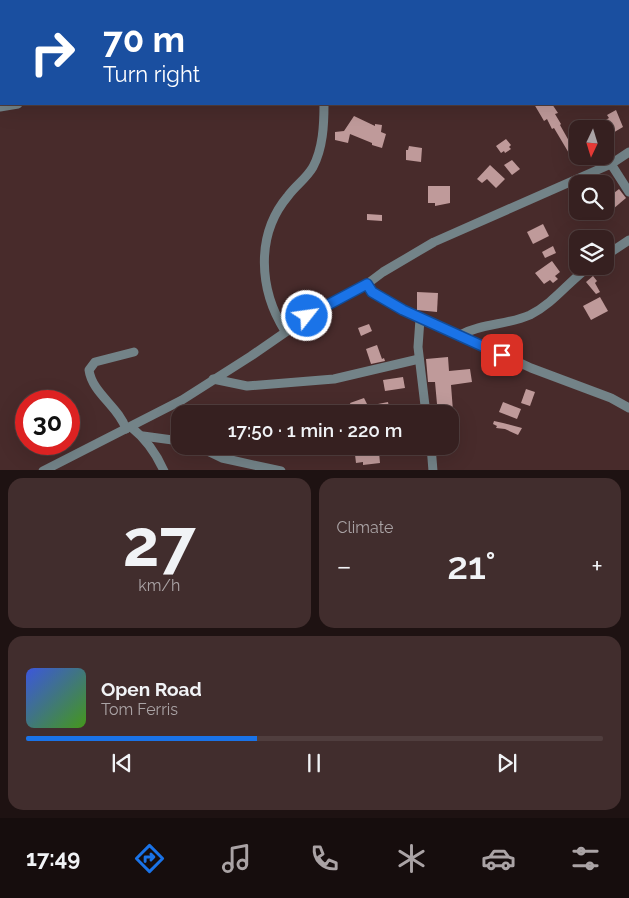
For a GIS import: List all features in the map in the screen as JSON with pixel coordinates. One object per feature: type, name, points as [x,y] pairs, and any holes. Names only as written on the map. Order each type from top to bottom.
[{"type":"street","points":[[285,331],[271,306],[264,284],[267,243],[275,215],[288,195],[302,183],[313,167],[323,135],[324,105]]},
{"type":"street","points":[[614,162],[629,152]]},
{"type":"street","points":[[43,470],[182,400],[251,356],[319,309],[367,284],[434,242],[609,165]]},
{"type":"street","points":[[612,165],[629,192]]},
{"type":"street","points":[[614,250],[629,240]]},
{"type":"street","points":[[460,334],[468,330],[518,319],[536,311],[579,275]]},
{"type":"street","points":[[367,284],[372,292],[420,319],[460,334],[530,368],[611,398],[629,408]]},
{"type":"street","points":[[420,319],[417,338],[425,405]]},
{"type":"street","points":[[134,352],[95,362],[89,370],[90,376],[100,392],[122,417],[128,428],[143,436],[171,440]]},
{"type":"street","points":[[213,379],[247,386],[334,379],[419,360]]},
{"type":"street","points":[[143,436],[158,457],[164,470]]},
{"type":"street","points":[[216,455],[222,458],[281,470]]},
{"type":"street","points":[[432,455],[433,470]]},
{"type":"building","points":[[535,105],[553,105],[558,113],[555,114],[569,141],[569,153],[554,128],[552,129],[547,119],[544,121]]},
{"type":"building","points":[[616,110],[623,127],[614,132],[614,120],[606,120],[609,118],[607,115]]},
{"type":"building","points":[[354,116],[375,126],[375,124],[382,125],[381,132],[386,134],[382,148],[350,134],[348,143],[335,140],[335,132],[344,131]]},
{"type":"building","points":[[506,139],[511,145],[509,147],[511,149],[501,153],[496,146]]},
{"type":"building","points":[[409,146],[422,148],[421,162],[406,160],[406,150],[408,150]]},
{"type":"building","points":[[512,160],[520,169],[512,175],[504,165]]},
{"type":"building","points":[[490,165],[505,179],[496,188],[487,179],[482,183],[477,179]]},
{"type":"building","points":[[428,186],[450,186],[450,203],[435,206],[435,203],[428,203]]},
{"type":"building","points":[[619,189],[626,198],[614,208],[614,193]]},
{"type":"building","points":[[367,214],[382,215],[382,221],[367,220]]},
{"type":"building","points":[[543,224],[549,236],[533,244],[527,232]]},
{"type":"building","points":[[553,246],[556,253],[545,258],[542,252]]},
{"type":"building","points":[[552,261],[560,272],[555,276],[558,279],[553,283],[550,280],[544,284],[535,273]]},
{"type":"building","points":[[593,276],[597,281],[595,283],[600,292],[596,294],[586,282]]},
{"type":"building","points":[[417,292],[438,293],[437,312],[417,310]]},
{"type":"building","points":[[600,297],[608,311],[591,320],[583,306]]},
{"type":"building","points":[[369,324],[372,331],[361,336],[358,328]]},
{"type":"building","points":[[377,345],[382,359],[384,358],[385,361],[371,364],[366,349]]},
{"type":"building","points":[[448,357],[449,371],[470,369],[472,382],[451,385],[453,405],[434,405],[437,404],[435,382],[428,382],[426,359]]},
{"type":"building","points":[[403,377],[405,388],[385,391],[383,380]]},
{"type":"building","points":[[526,389],[535,392],[530,406],[521,403]]},
{"type":"building","points":[[364,398],[368,405],[351,405],[350,403]]},
{"type":"building","points":[[388,402],[389,405],[373,405]]},
{"type":"building","points":[[503,402],[521,409],[517,419],[499,412]]},
{"type":"building","points":[[494,421],[522,428],[518,435],[505,429],[496,428],[497,426],[493,424]]},
{"type":"building","points":[[355,455],[379,455],[380,463],[363,465],[363,462],[356,463]]},
{"type":"route","points":[[307,316],[367,284],[372,292],[420,319],[460,334],[502,355]]}]
